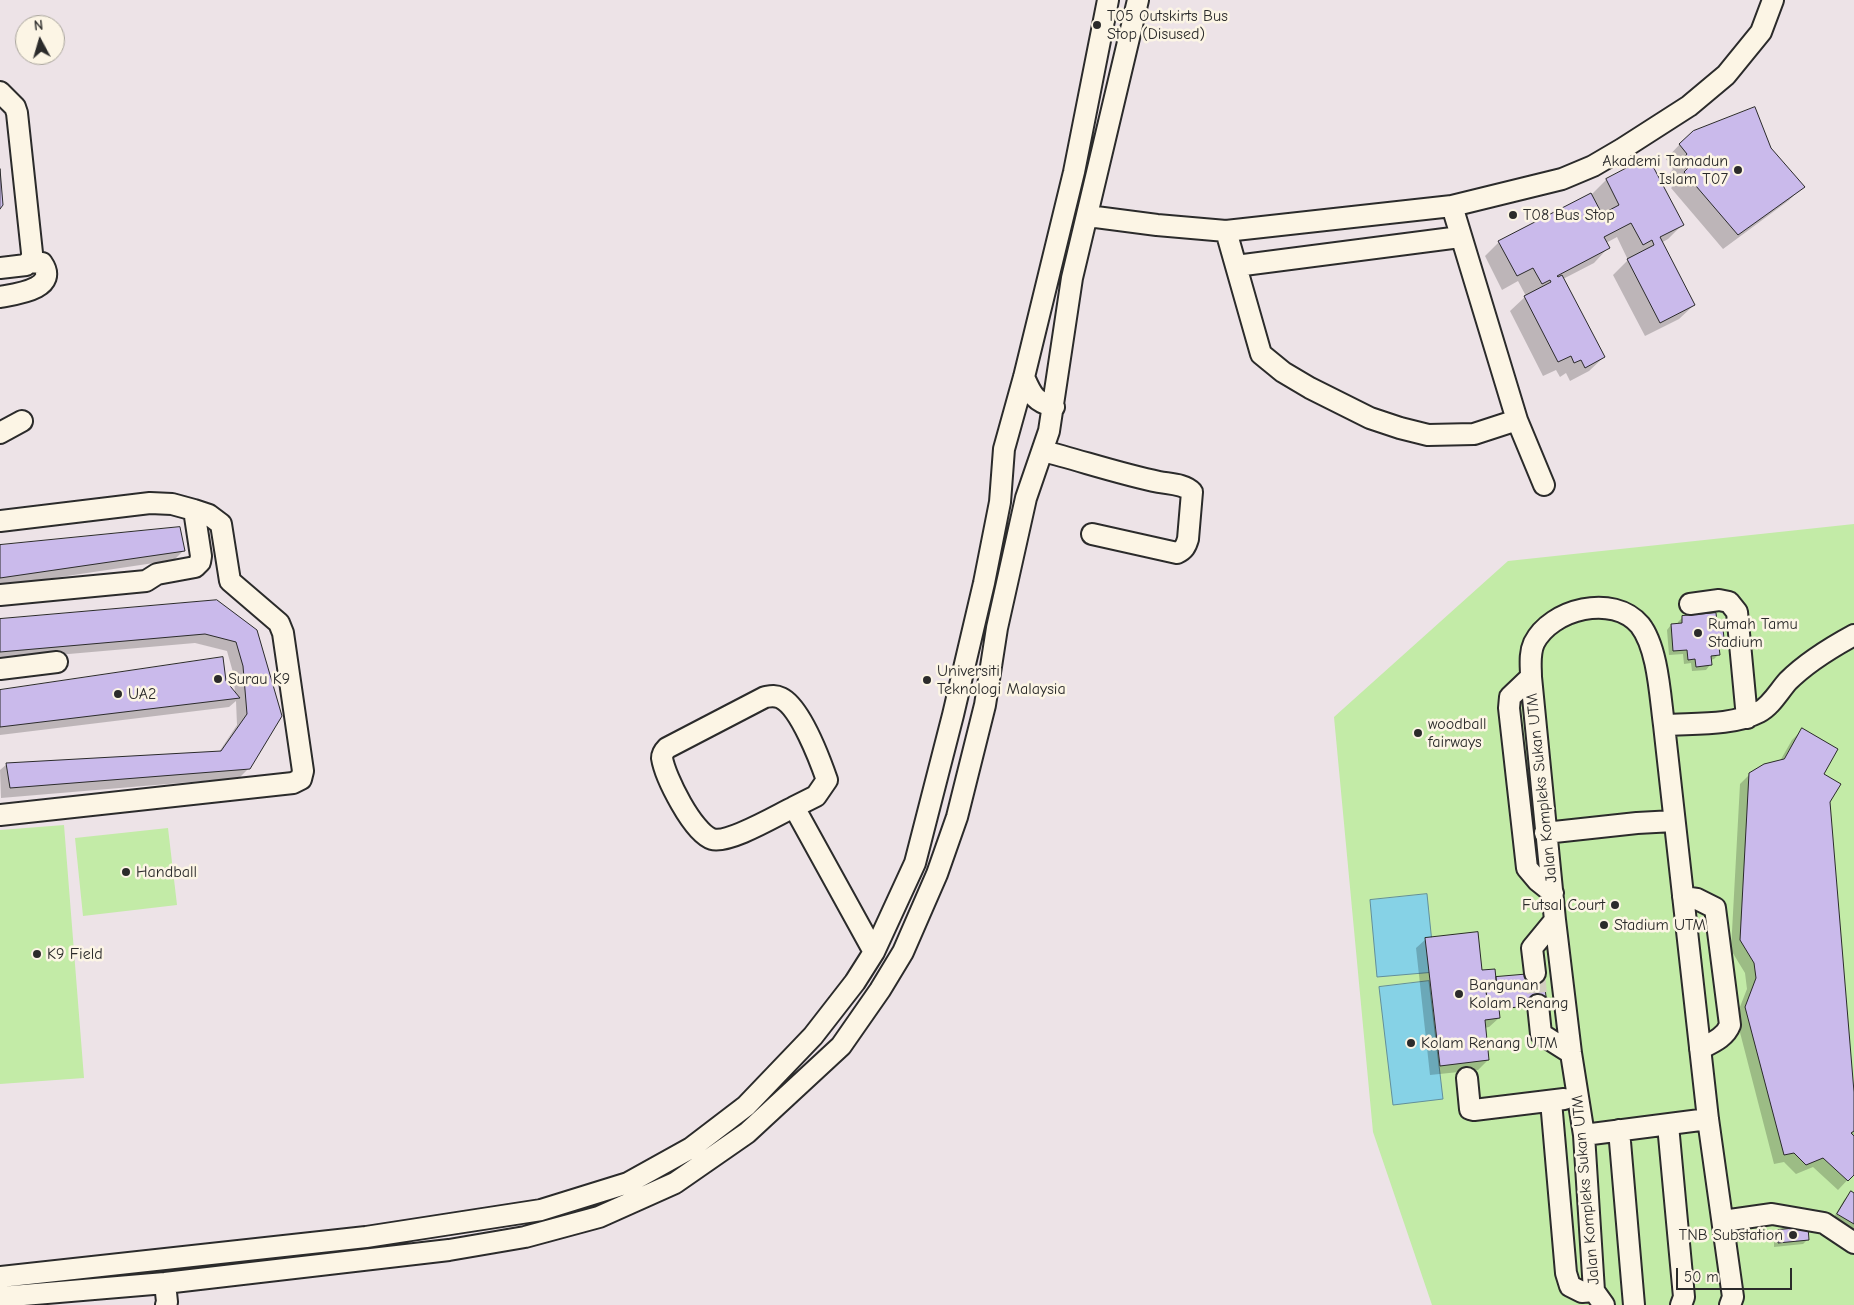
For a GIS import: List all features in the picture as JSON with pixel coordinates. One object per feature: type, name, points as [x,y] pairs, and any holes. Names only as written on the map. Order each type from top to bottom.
[{"type":"street","points":[[0,1277],[366,1237],[541,1210],[628,1183],[690,1148],[746,1106],[814,1036],[855,982],[874,952],[915,863],[984,583],[1000,502],[1004,449],[1024,377],[1074,172],[1108,0]]},
{"type":"street","points":[[0,1297],[165,1283],[449,1250],[525,1238],[599,1217],[675,1183],[747,1133],[840,1046],[880,990],[903,952],[943,858],[957,817],[986,705],[997,628],[1026,498],[1043,451],[1054,407],[1072,278],[1138,0]]},
{"type":"street","points":[[1088,216],[1226,231],[1452,206],[1562,179],[1593,166],[1690,106],[1726,75],[1761,32],[1773,0]]},
{"type":"street","points":[[0,92],[15,107],[17,112],[32,253],[30,262]]},
{"type":"street","points":[[1452,206],[1517,420],[1544,485]]},
{"type":"street","points":[[1226,231],[1261,354],[1283,372],[1310,388],[1370,418],[1428,435],[1474,434],[1517,420]]},
{"type":"street","points":[[1236,266],[1460,237]]},
{"type":"street","points":[[0,268],[22,266],[30,262],[42,263],[46,273],[39,287],[30,291],[0,297]]},
{"type":"street","points":[[1024,377],[1033,397],[1042,404],[1054,407]]},
{"type":"street","points":[[0,432],[22,421]]},
{"type":"street","points":[[1043,451],[1151,480],[1189,488],[1192,492],[1188,539],[1187,544],[1180,552],[1177,553],[1092,534]]},
{"type":"street","points":[[0,521],[150,503],[172,504],[194,510],[209,515],[222,524],[230,581],[280,623],[303,770],[300,779],[293,784],[0,816]]},
{"type":"street","points":[[0,594],[146,581],[157,574],[195,567],[200,562],[201,556],[194,510]]},
{"type":"street","points":[[1690,604],[1719,600],[1729,602],[1738,612],[1746,718]]},
{"type":"street","name":"Jalan Kompleks Sukan UTM","points":[[1599,1298],[1584,1135],[1571,1053],[1545,833],[1531,678],[1531,657],[1534,644],[1543,630],[1552,622],[1572,611],[1604,607],[1626,615],[1638,623],[1647,636],[1660,695],[1708,1119],[1733,1298],[1730,1305]]},
{"type":"street","points":[[1664,725],[1746,718],[1761,711],[1804,666],[1835,645],[1854,635]]},
{"type":"street","points":[[0,669],[57,662]]},
{"type":"street","points":[[1531,678],[1510,697],[1509,708],[1527,868],[1538,881],[1553,893]]},
{"type":"street","points":[[773,695],[780,697],[788,703],[809,735],[827,780],[816,796],[794,807],[726,840],[712,839],[696,826],[681,802],[670,782],[662,757],[663,752],[667,748],[765,696],[773,695]]},
{"type":"street","points":[[794,807],[874,952]]},
{"type":"street","points":[[1545,833],[1674,821]]},
{"type":"street","points":[[1683,897],[1697,899],[1715,908],[1730,1025],[1728,1032],[1700,1049]]},
{"type":"street","points":[[1535,973],[1532,948],[1555,920]]},
{"type":"street","points":[[1538,1005],[1541,1034],[1571,1053]]},
{"type":"street","points":[[1467,1078],[1470,1109],[1578,1097]]},
{"type":"street","points":[[1551,1101],[1566,1273],[1570,1286],[1599,1298]]},
{"type":"street","points":[[1584,1135],[1708,1119]]},
{"type":"street","points":[[1668,1124],[1684,1297],[1681,1305]]},
{"type":"street","points":[[1619,1130],[1634,1305]]},
{"type":"street","points":[[1723,1221],[1772,1214],[1824,1223],[1854,1243]]},
{"type":"street","points":[[165,1283],[166,1305]]},
{"type":"shaded area","name":"Universiti Teknologi Malaysia","points":[[0,0],[1854,0],[1854,1305],[0,1305]]},
{"type":"green space","name":"Stadium UTM","points":[[1854,524],[1854,1305],[1432,1305],[1373,1132],[1334,717],[1508,561]]},
{"type":"green space","name":"K9 Field","points":[[64,825],[84,1078],[0,1084],[0,830]]},
{"type":"green space","name":"Handball","points":[[168,828],[177,905],[83,916],[75,838]]},
{"type":"water","points":[[1427,894],[1435,972],[1377,977],[1370,900]]},
{"type":"water","name":"Kolam Renang UTM","points":[[1429,981],[1443,1099],[1393,1105],[1379,987]]},
{"type":"building","name":"Akademi Tamadun Islam T07","points":[[1755,107],[1771,148],[1805,187],[1738,235],[1684,172],[1689,167],[1684,158],[1687,154],[1679,144],[1693,131]]},
{"type":"building","points":[[1648,157],[1684,225],[1660,237],[1695,305],[1660,323],[1627,259],[1654,245],[1652,240],[1643,245],[1631,223],[1604,237],[1610,248],[1557,276],[1562,275],[1605,357],[1585,368],[1581,360],[1574,363],[1571,356],[1558,362],[1524,296],[1551,282],[1550,280],[1542,284],[1533,268],[1517,276],[1498,241],[1591,193],[1602,214],[1619,205],[1606,179]]},
{"type":"building","points":[[0,169],[3,205],[0,209]]},
{"type":"building","points":[[180,527],[185,551],[0,578],[0,545]]},
{"type":"building","points":[[217,600],[257,630],[282,716],[250,769],[10,788],[6,763],[221,751],[247,714],[243,666],[236,642],[205,634],[0,652],[0,619]]},
{"type":"building","name":"Rumah Tamu Stadium","points":[[1716,613],[1717,621],[1722,621],[1725,646],[1719,647],[1720,655],[1711,656],[1712,665],[1696,667],[1695,659],[1688,660],[1687,650],[1673,651],[1671,624],[1682,623],[1682,616]]},
{"type":"building","name":"UA2","points":[[223,657],[226,681],[240,698],[0,727],[0,690]]},
{"type":"building","points":[[1802,728],[1838,749],[1824,774],[1841,784],[1830,802],[1854,1092],[1854,1131],[1851,1133],[1854,1136],[1854,1175],[1848,1181],[1823,1158],[1806,1165],[1794,1153],[1784,1155],[1745,1007],[1756,978],[1754,963],[1740,940],[1749,773],[1764,764],[1784,759]]},
{"type":"building","name":"Bangunan Kolam Renang","points":[[1478,932],[1482,970],[1495,969],[1497,989],[1486,990],[1487,1000],[1498,999],[1500,1018],[1485,1020],[1489,1060],[1440,1066],[1425,938]]},
{"type":"building","points":[[1543,973],[1547,1004],[1499,1009],[1498,999],[1487,1000],[1486,990],[1497,989],[1496,977]]},
{"type":"building","points":[[1851,1191],[1854,1193],[1854,1224],[1837,1214]]},
{"type":"building","name":"TNB Substation","points":[[1808,1227],[1809,1240],[1778,1243],[1778,1230]]},
{"type":"tunnel","points":[[1535,973],[1538,1005]]},
{"type":"place","name":"T05 Outskirts Bus Stop (Disused)","points":[[1097,25]]},
{"type":"place","name":"Akademi Tamadun Islam T07","points":[[1738,170]]},
{"type":"place","name":"T08 Bus Stop","points":[[1513,215]]},
{"type":"place","name":"Rumah Tamu Stadium","points":[[1698,633]]},
{"type":"place","name":"Surau K9","points":[[218,679]]},
{"type":"place","name":"Universiti Teknologi Malaysia","points":[[927,680]]},
{"type":"place","name":"UA2","points":[[118,694]]},
{"type":"place","name":"woodball fairways","points":[[1418,733]]},
{"type":"place","name":"Handball","points":[[126,872]]},
{"type":"place","name":"Futsal Court","points":[[1615,905]]},
{"type":"place","name":"Stadium UTM","points":[[1604,925]]},
{"type":"place","name":"K9 Field","points":[[37,954]]},
{"type":"place","name":"Bangunan Kolam Renang","points":[[1459,994]]},
{"type":"place","name":"Kolam Renang UTM","points":[[1411,1043]]},
{"type":"place","name":"TNB Substation","points":[[1793,1235]]}]
